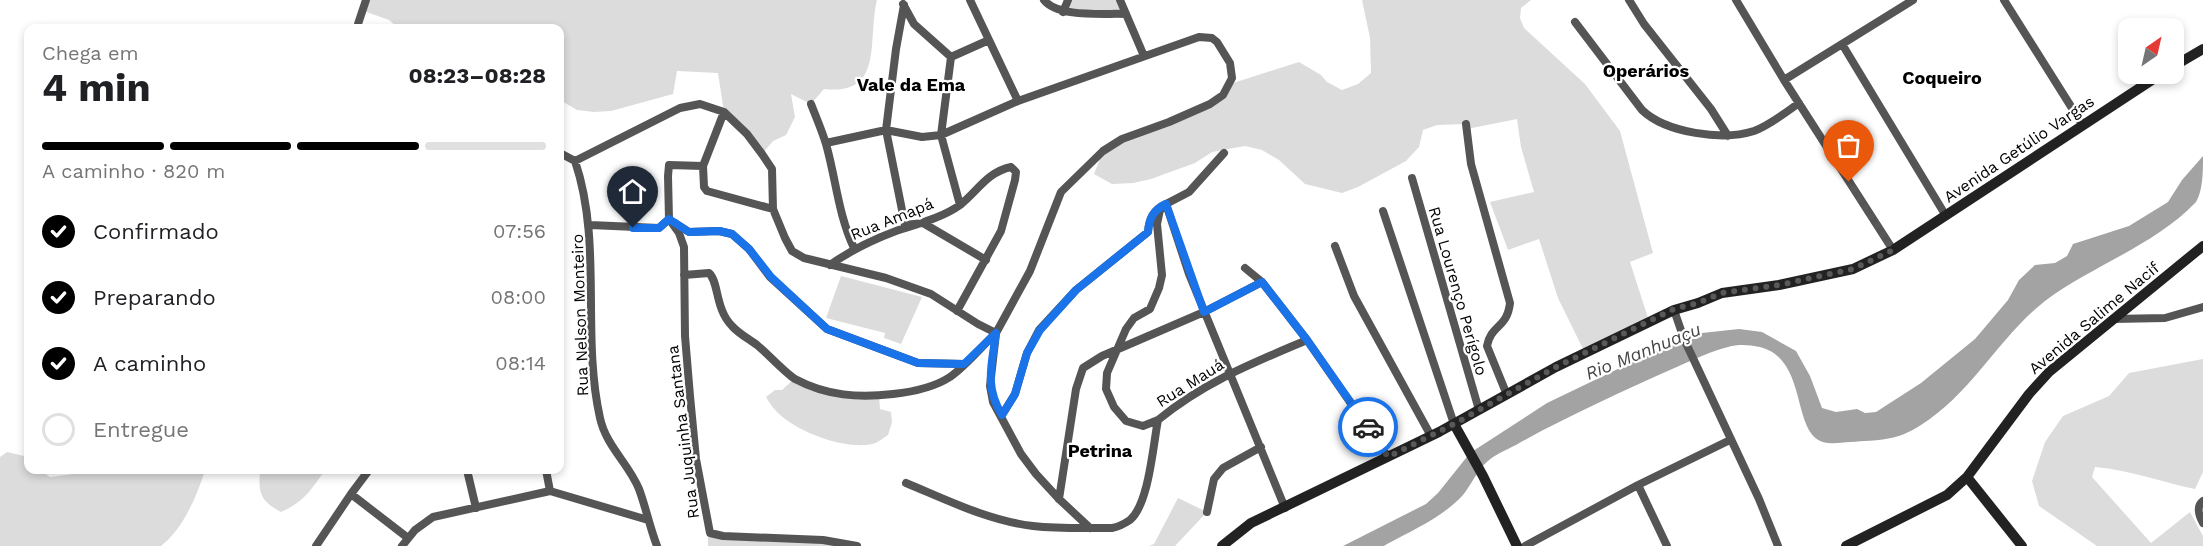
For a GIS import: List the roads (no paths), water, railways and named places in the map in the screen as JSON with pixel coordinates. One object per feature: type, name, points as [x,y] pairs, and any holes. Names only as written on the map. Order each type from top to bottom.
[{"type":"street","points":[[359,24],[366,0]]},
{"type":"street","points":[[970,0],[1018,101]]},
{"type":"street","points":[[1044,0],[1049,6],[1063,12],[1126,14]]},
{"type":"street","points":[[1063,12],[1068,0]]},
{"type":"street","points":[[1120,0],[1144,56]]},
{"type":"street","points":[[1629,0],[1644,24],[1711,109],[1728,136]]},
{"type":"street","points":[[1736,0],[1798,104],[1893,250]]},
{"type":"street","points":[[1784,80],[1913,0]]},
{"type":"street","points":[[2004,0],[2082,124]]},
{"type":"street","points":[[903,2],[914,24],[951,57]]},
{"type":"street","points":[[903,2],[886,130],[904,225],[923,223],[986,260]]},
{"type":"street","points":[[1575,22],[1652,119],[1677,129],[1728,136],[1743,134],[1763,127],[1798,104]]},
{"type":"street","points":[[684,275],[708,273],[714,281],[720,310],[733,328],[752,341],[795,378],[832,394],[856,397],[909,393],[930,387],[949,377],[996,333],[1030,271],[1061,192],[1103,151],[1122,139],[1169,122],[1210,104],[1223,95],[1230,84],[1232,71],[1222,49],[1212,38],[1199,37],[1018,101],[941,135],[921,137],[886,130],[826,143]]},
{"type":"street","points":[[951,57],[989,40]]},
{"type":"street","points":[[1842,44],[1946,216]]},
{"type":"street","points":[[2184,60],[2203,49]]},
{"type":"street","points":[[951,57],[941,135],[960,205]]},
{"type":"street","name":"Avenida Getúlio Vargas","points":[[1222,546],[1251,523],[1431,436],[1556,367],[1674,309],[1698,303],[1722,293],[1779,285],[1853,269],[1893,250],[2145,84]]},
{"type":"street","points":[[564,155],[575,161],[680,108],[700,104],[724,112],[747,134],[772,169],[774,209],[792,251],[804,258],[886,278],[931,294],[996,333]]},
{"type":"street","points":[[811,104],[826,143],[839,205],[854,248]]},
{"type":"street","points":[[724,112],[704,166],[704,187],[707,191],[774,209]]},
{"type":"street","points":[[1466,124],[1471,164],[1510,303],[1505,322],[1493,331],[1487,346],[1507,395]]},
{"type":"street","points":[[1002,415],[1015,394],[1027,353],[1040,330],[1076,290],[1148,232],[1149,221],[1156,208],[1189,192],[1224,153]]},
{"type":"street","name":"Rua Nelson Monteiro","points":[[575,161],[584,185],[590,225],[594,382],[600,419],[606,438],[625,462],[639,489],[657,546]]},
{"type":"street","points":[[590,225],[659,228],[669,219],[669,165],[704,166]]},
{"type":"street","name":"Rua Amapá","points":[[830,265],[854,248],[923,223],[960,205],[1001,169],[1011,167],[1016,172],[1000,231],[957,311]]},
{"type":"street","name":"Rua Lourenço Perígolo","points":[[1412,178],[1479,410]]},
{"type":"street","points":[[1166,204],[1204,312],[1286,508]]},
{"type":"street","points":[[1158,420],[1143,426],[1126,421],[1114,407],[1106,389],[1107,374],[1126,329],[1134,318],[1150,309],[1159,288],[1162,275],[1157,224],[1160,210],[1166,204]]},
{"type":"street","points":[[1383,211],[1454,424],[1483,476],[1516,546]]},
{"type":"street","points":[[669,219],[689,232],[719,231],[732,234],[749,249],[771,277],[827,329],[918,363],[964,364]]},
{"type":"street","name":"Rua Juquinha Santana","points":[[669,219],[679,232],[684,247],[685,336],[690,396],[696,459],[710,533],[723,536],[823,540],[857,546]]},
{"type":"street","points":[[1335,246],[1354,296],[1431,436]]},
{"type":"street","name":"Avenida Salime Nacif","points":[[1846,546],[1940,499],[1968,477],[2029,394],[2049,372],[2203,246]]},
{"type":"street","points":[[1245,268],[1262,282],[1307,340],[1388,457]]},
{"type":"street","points":[[1059,499],[1076,389],[1083,368],[1102,356],[1204,312],[1262,282]]},
{"type":"street","points":[[2112,319],[2165,318],[2203,307]]},
{"type":"street","points":[[1674,309],[1695,364],[1759,498],[1778,546]]},
{"type":"street","points":[[996,333],[990,386],[993,402],[1021,454],[1059,499],[1090,528]]},
{"type":"street","name":"Rua Mauá","points":[[906,483],[962,506],[1014,522],[1053,527],[1112,528],[1121,526],[1130,520],[1144,496],[1158,420],[1183,400],[1231,372],[1307,340]]},
{"type":"street","points":[[1525,546],[1638,485],[1730,440]]},
{"type":"street","points":[[1207,512],[1214,479],[1218,473],[1261,447]]},
{"type":"street","points":[[316,546],[366,474]]},
{"type":"street","points":[[468,474],[476,508]]},
{"type":"street","points":[[547,474],[550,491]]},
{"type":"street","points":[[1968,477],[2022,546]]},
{"type":"street","points":[[1638,485],[1667,546]]},
{"type":"street","points":[[402,546],[423,522],[433,517],[550,491],[648,520]]},
{"type":"street","points":[[351,494],[408,538]]},
{"type":"street","points":[[2203,501],[2199,507],[2199,517],[2203,523]]},
{"type":"district","name":"Operários","points":[[1646,70]]},
{"type":"district","name":"Coqueiro","points":[[1942,77]]},
{"type":"district","name":"Vale da Ema","points":[[911,84]]},
{"type":"district","name":"Petrina","points":[[1100,450]]},
{"type":"water label","name":"Rio Manhuaçu","points":[[1643,351]]}]
